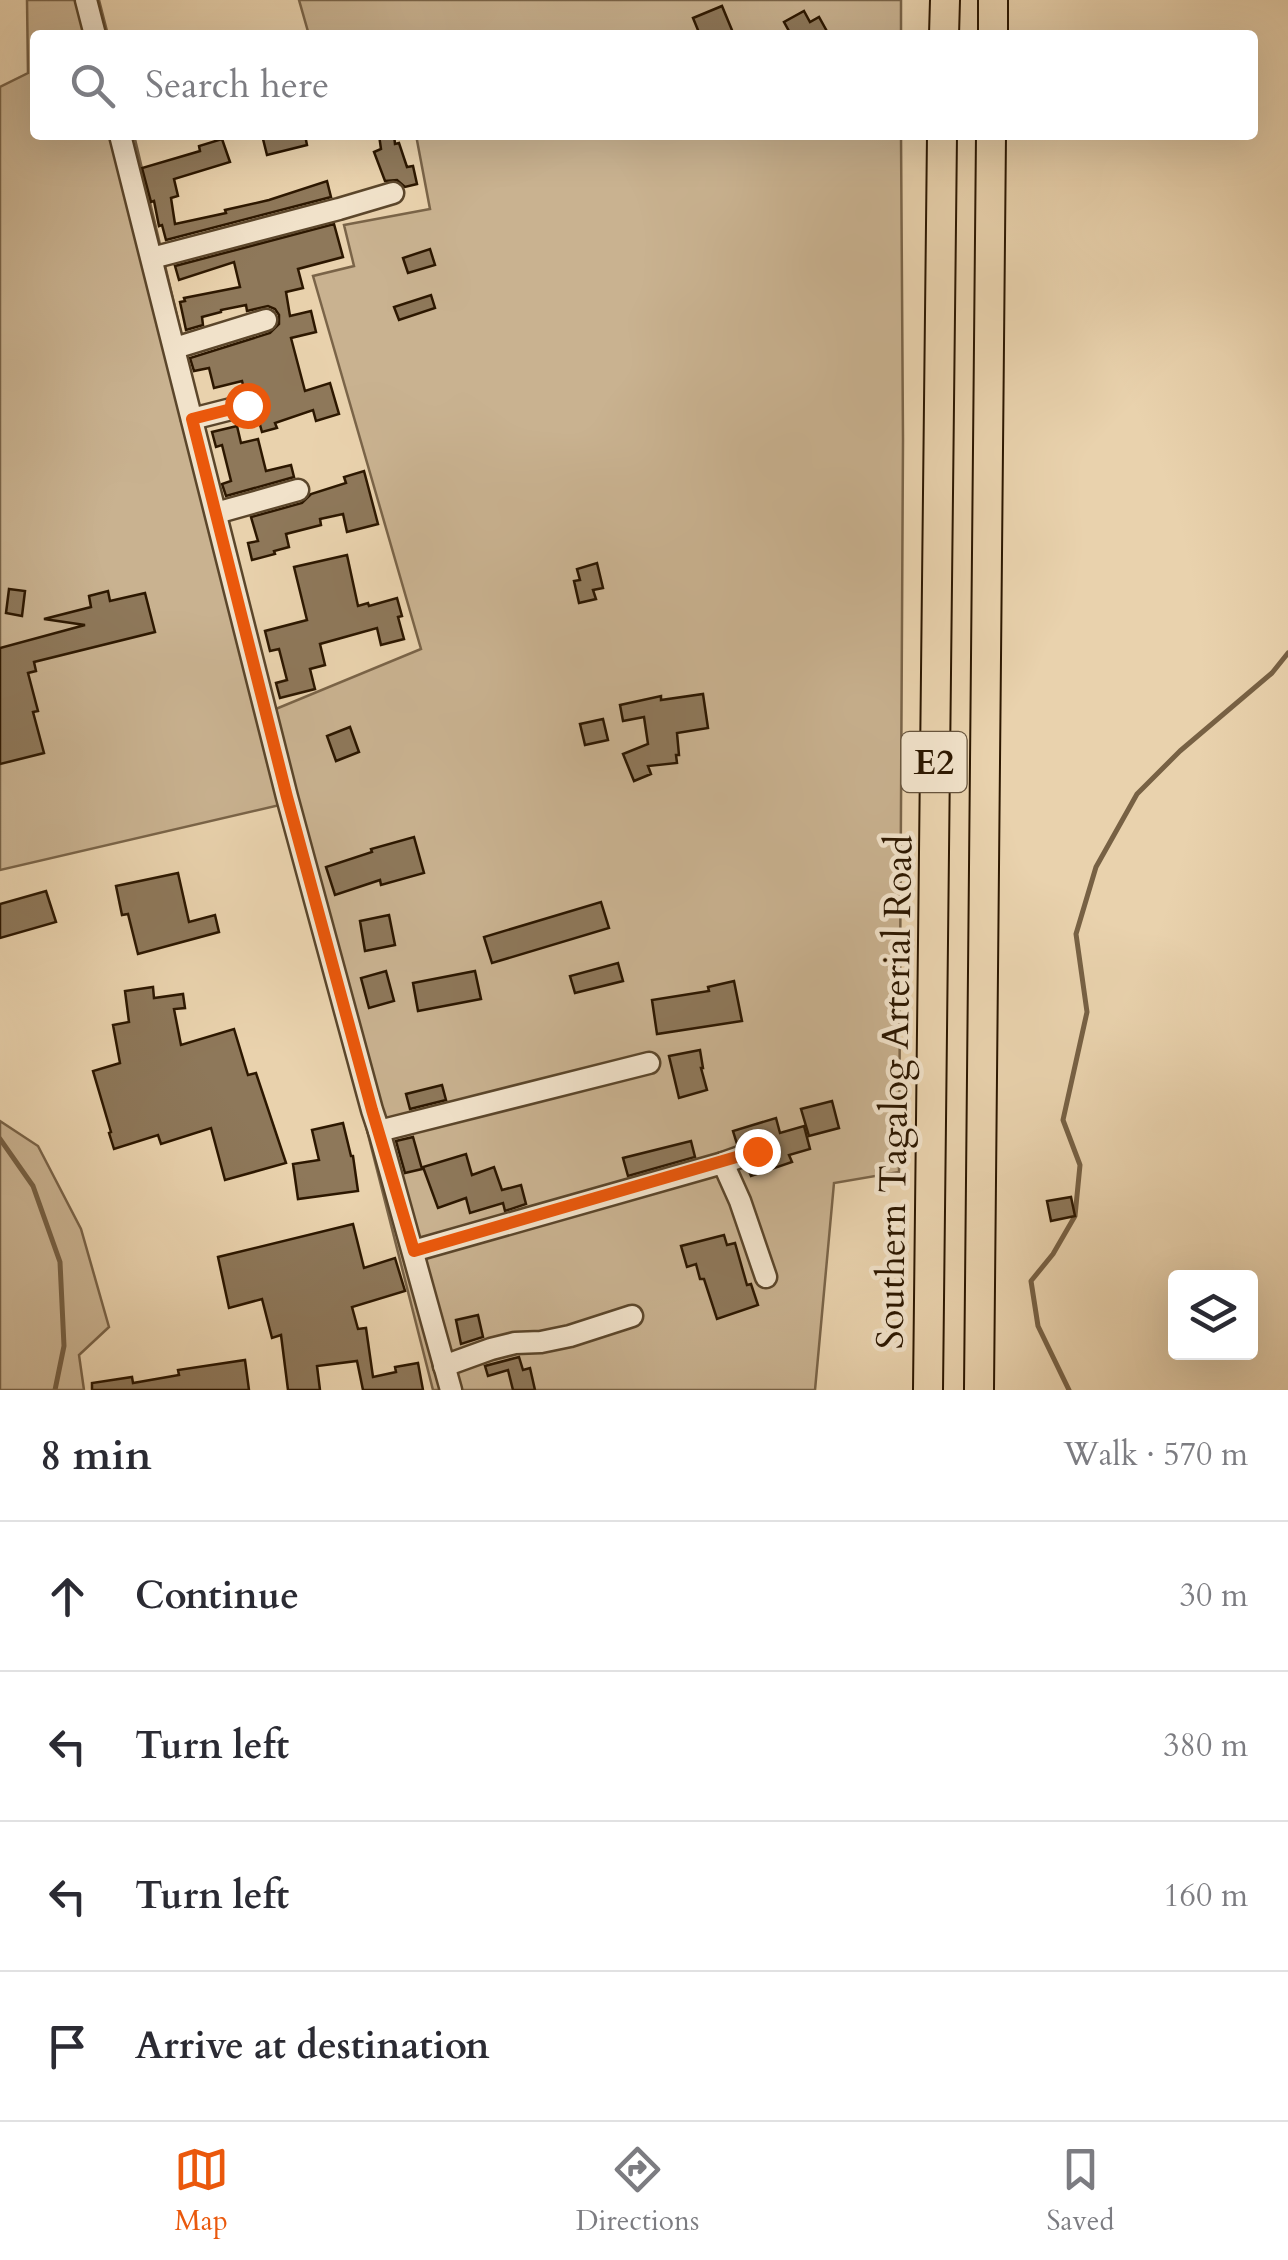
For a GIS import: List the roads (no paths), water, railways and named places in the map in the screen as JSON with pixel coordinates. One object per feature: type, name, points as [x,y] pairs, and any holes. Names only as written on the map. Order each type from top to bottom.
[{"type":"highway","points":[[944,0],[944,30]]},
{"type":"highway","points":[[993,0],[993,30]]},
{"type":"highway","name":"Southern Tagalog Arterial Road","points":[[928,1390],[942,140]]},
{"type":"highway","name":"E2","points":[[979,1390],[991,140]]},
{"type":"street","points":[[86,0],[94,30]]},
{"type":"street","points":[[121,140],[287,797],[451,1390]]},
{"type":"street","points":[[152,258],[393,192]]},
{"type":"street","points":[[175,348],[266,320]]},
{"type":"street","points":[[192,419],[247,405]]},
{"type":"street","points":[[216,514],[298,490]]},
{"type":"street","points":[[380,1131],[649,1063]]},
{"type":"street","points":[[414,1251],[757,1151]]},
{"type":"street","points":[[723,1162],[766,1277]]},
{"type":"street","points":[[444,1366],[491,1349],[570,1336],[632,1316]]},
{"type":"waterway","points":[[1069,1390],[1038,1326],[1031,1281],[1053,1254],[1075,1216],[1080,1165],[1063,1120],[1087,1012],[1076,934],[1096,867],[1137,794],[1180,751],[1272,673],[1288,653]]},
{"type":"waterway","points":[[0,1139],[33,1186],[60,1262],[64,1346],[55,1390]]}]
